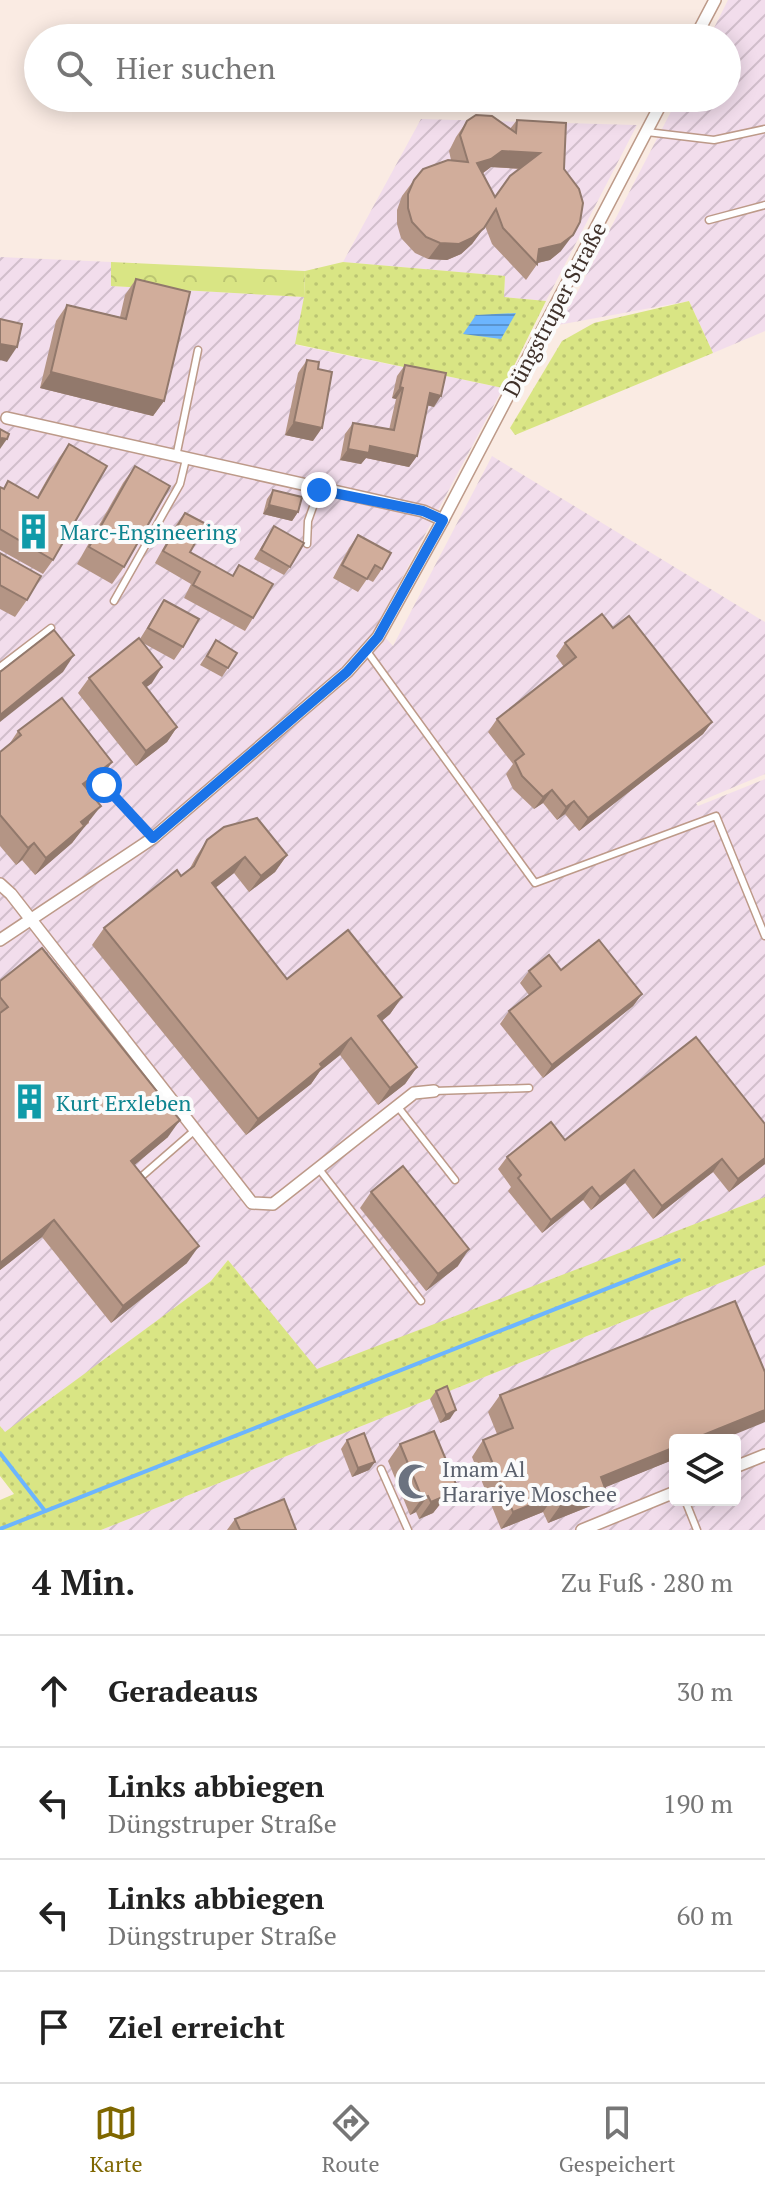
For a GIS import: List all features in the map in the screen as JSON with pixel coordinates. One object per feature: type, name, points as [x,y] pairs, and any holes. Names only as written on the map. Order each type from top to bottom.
[{"type":"street","points":[[702,24],[715,0]]},
{"type":"street","name":"Düngstruper Straße","points":[[0,940],[153,838],[336,681],[378,637],[443,520],[657,112]]},
{"type":"street","points":[[3,417],[423,511],[443,520]]},
{"type":"street","points":[[0,884],[252,1203],[273,1204],[414,1093],[434,1091]]},
{"type":"street","points":[[741,1465],[765,1455]]},
{"type":"street","points":[[582,1530],[669,1494]]},
{"type":"lane","points":[[647,132],[714,140],[765,129]]},
{"type":"lane","points":[[709,220],[765,205]]},
{"type":"lane","points":[[114,601],[180,484],[181,458],[198,350]]},
{"type":"lane","points":[[307,544],[308,521],[319,490]]},
{"type":"lane","points":[[0,667],[51,628]]},
{"type":"lane","points":[[366,650],[535,883],[716,816],[765,936]]},
{"type":"lane","points":[[104,785],[153,838]]},
{"type":"lane","points":[[434,1091],[529,1088]]},
{"type":"lane","points":[[398,1107],[455,1180]]},
{"type":"lane","points":[[141,1177],[195,1130]]},
{"type":"lane","points":[[319,1169],[421,1301]]},
{"type":"lane","points":[[381,1469],[408,1530]]},
{"type":"lane","points":[[687,1506],[697,1530]]},
{"type":"shaded area","points":[[728,0],[765,0],[765,331],[713,353],[689,301],[558,325],[671,112],[741,112],[741,24],[716,24]]},
{"type":"shaded area","points":[[421,119],[637,125],[546,301],[504,297],[505,276],[343,262]]},
{"type":"shaded area","points":[[0,257],[111,262],[111,286],[304,297],[296,345],[503,388],[376,627],[393,646],[492,456],[765,622],[765,774],[696,803],[698,806],[765,779],[765,1197],[317,1370],[228,1260],[211,1281],[5,1433],[0,1426]]},
{"type":"shaded area","points":[[765,1265],[765,1530],[101,1530]]},
{"type":"green space","points":[[111,262],[305,271],[304,297],[111,286]]},
{"type":"green space","points":[[343,262],[505,276],[504,297],[546,301],[503,388],[295,344],[304,297],[305,271]]},
{"type":"green space","points":[[689,301],[713,353],[515,435],[510,428],[562,341],[594,323]]},
{"type":"green space","points":[[765,1197],[765,1265],[101,1530],[0,1530],[0,1500],[14,1494],[0,1476],[0,1426],[5,1432],[211,1281],[228,1260],[317,1369]]},
{"type":"water","points":[[516,313],[501,339],[463,334],[476,315]]},
{"type":"building","points":[[476,115],[492,116],[516,133],[517,120],[566,123],[564,169],[579,189],[583,203],[580,222],[573,235],[561,244],[539,249],[537,264],[503,228],[496,209],[484,228],[459,244],[440,243],[426,237],[412,222],[408,194],[423,169],[448,160],[468,162],[460,135],[467,121]],"holes":[[[502,151],[540,153],[510,176],[495,197],[477,163],[491,159]]]},
{"type":"building","points":[[136,279],[190,292],[164,401],[51,372],[67,305],[126,319]]},
{"type":"building","points":[[0,319],[22,324],[17,347],[0,344]]},
{"type":"building","points":[[307,360],[319,362],[318,369],[332,372],[322,428],[294,422]]},
{"type":"building","points":[[405,365],[446,373],[441,396],[430,393],[417,456],[370,446],[369,453],[348,449],[353,423],[394,430]]},
{"type":"building","points":[[0,429],[9,434],[7,439],[0,441]]},
{"type":"building","name":"Marc-Engineering","points":[[69,444],[107,466],[53,560],[0,529],[0,487],[4,489],[8,481],[38,498]]},
{"type":"building","points":[[135,466],[170,486],[124,567],[89,547]]},
{"type":"building","points":[[273,490],[302,497],[298,512],[269,505]]},
{"type":"building","points":[[185,513],[206,524],[190,552],[233,576],[239,565],[273,584],[253,618],[193,585],[200,572],[163,551]]},
{"type":"building","points":[[274,526],[304,543],[290,567],[261,550]]},
{"type":"building","points":[[358,535],[391,553],[382,569],[375,565],[367,579],[342,565]]},
{"type":"building","points":[[0,553],[41,576],[27,600],[0,585]]},
{"type":"building","points":[[164,600],[199,619],[183,647],[148,628]]},
{"type":"building","points":[[602,614],[613,628],[629,616],[712,722],[588,818],[574,801],[566,807],[552,790],[543,797],[522,776],[515,761],[524,754],[497,719],[576,657],[565,643]]},
{"type":"building","points":[[54,630],[74,655],[0,715],[0,672]]},
{"type":"building","points":[[139,638],[162,667],[143,683],[177,727],[146,751],[89,678]]},
{"type":"building","points":[[216,640],[237,653],[228,668],[207,656]]},
{"type":"building","points":[[62,698],[112,762],[83,784],[101,806],[81,822],[84,826],[46,858],[34,843],[28,848],[0,815],[0,752],[21,735],[18,731]]},
{"type":"building","points":[[257,818],[287,855],[261,876],[245,857],[212,883],[287,979],[348,930],[402,997],[378,1016],[417,1067],[390,1088],[351,1038],[320,1064],[322,1067],[258,1119],[104,928],[177,870],[181,876],[194,866],[207,840],[224,827]]},
{"type":"building","points":[[599,940],[642,994],[552,1065],[509,1011],[541,986],[529,971],[549,955],[561,970]]},
{"type":"building","points":[[42,948],[180,1120],[131,1161],[199,1246],[123,1306],[54,1220],[0,1263],[0,1013],[8,1007],[0,997],[0,981]]},
{"type":"building","points":[[696,1037],[765,1124],[765,1158],[738,1179],[722,1159],[662,1206],[634,1170],[600,1197],[592,1187],[551,1220],[518,1178],[521,1175],[507,1157],[551,1122],[565,1140]]},
{"type":"building","points":[[403,1166],[469,1249],[438,1274],[371,1192]]},
{"type":"building","points":[[735,1301],[765,1372],[765,1410],[706,1434],[669,1434],[669,1449],[601,1477],[605,1488],[560,1506],[555,1495],[513,1512],[483,1440],[513,1428],[500,1395]]},
{"type":"building","points":[[447,1386],[456,1410],[446,1415],[436,1391]]},
{"type":"building","points":[[434,1431],[456,1484],[443,1490],[445,1496],[431,1502],[428,1496],[422,1498],[400,1444]]},
{"type":"building","points":[[364,1433],[375,1462],[358,1468],[347,1440]]},
{"type":"building","points":[[284,1499],[296,1530],[240,1530],[235,1519]]},
{"type":"waterway","points":[[0,1529],[679,1260]]},
{"type":"waterway","points":[[0,1453],[45,1511]]},
{"type":"place","name":"Marc-Engineering","points":[[34,531]]},
{"type":"place","name":"Kurt Erxleben","points":[[30,1102]]},
{"type":"place","name":"Imam Al Harariye Moschee","points":[[416,1481]]},
{"type":"route","points":[[104,785],[153,838],[347,672],[378,637],[443,520],[423,511],[319,490]]}]
